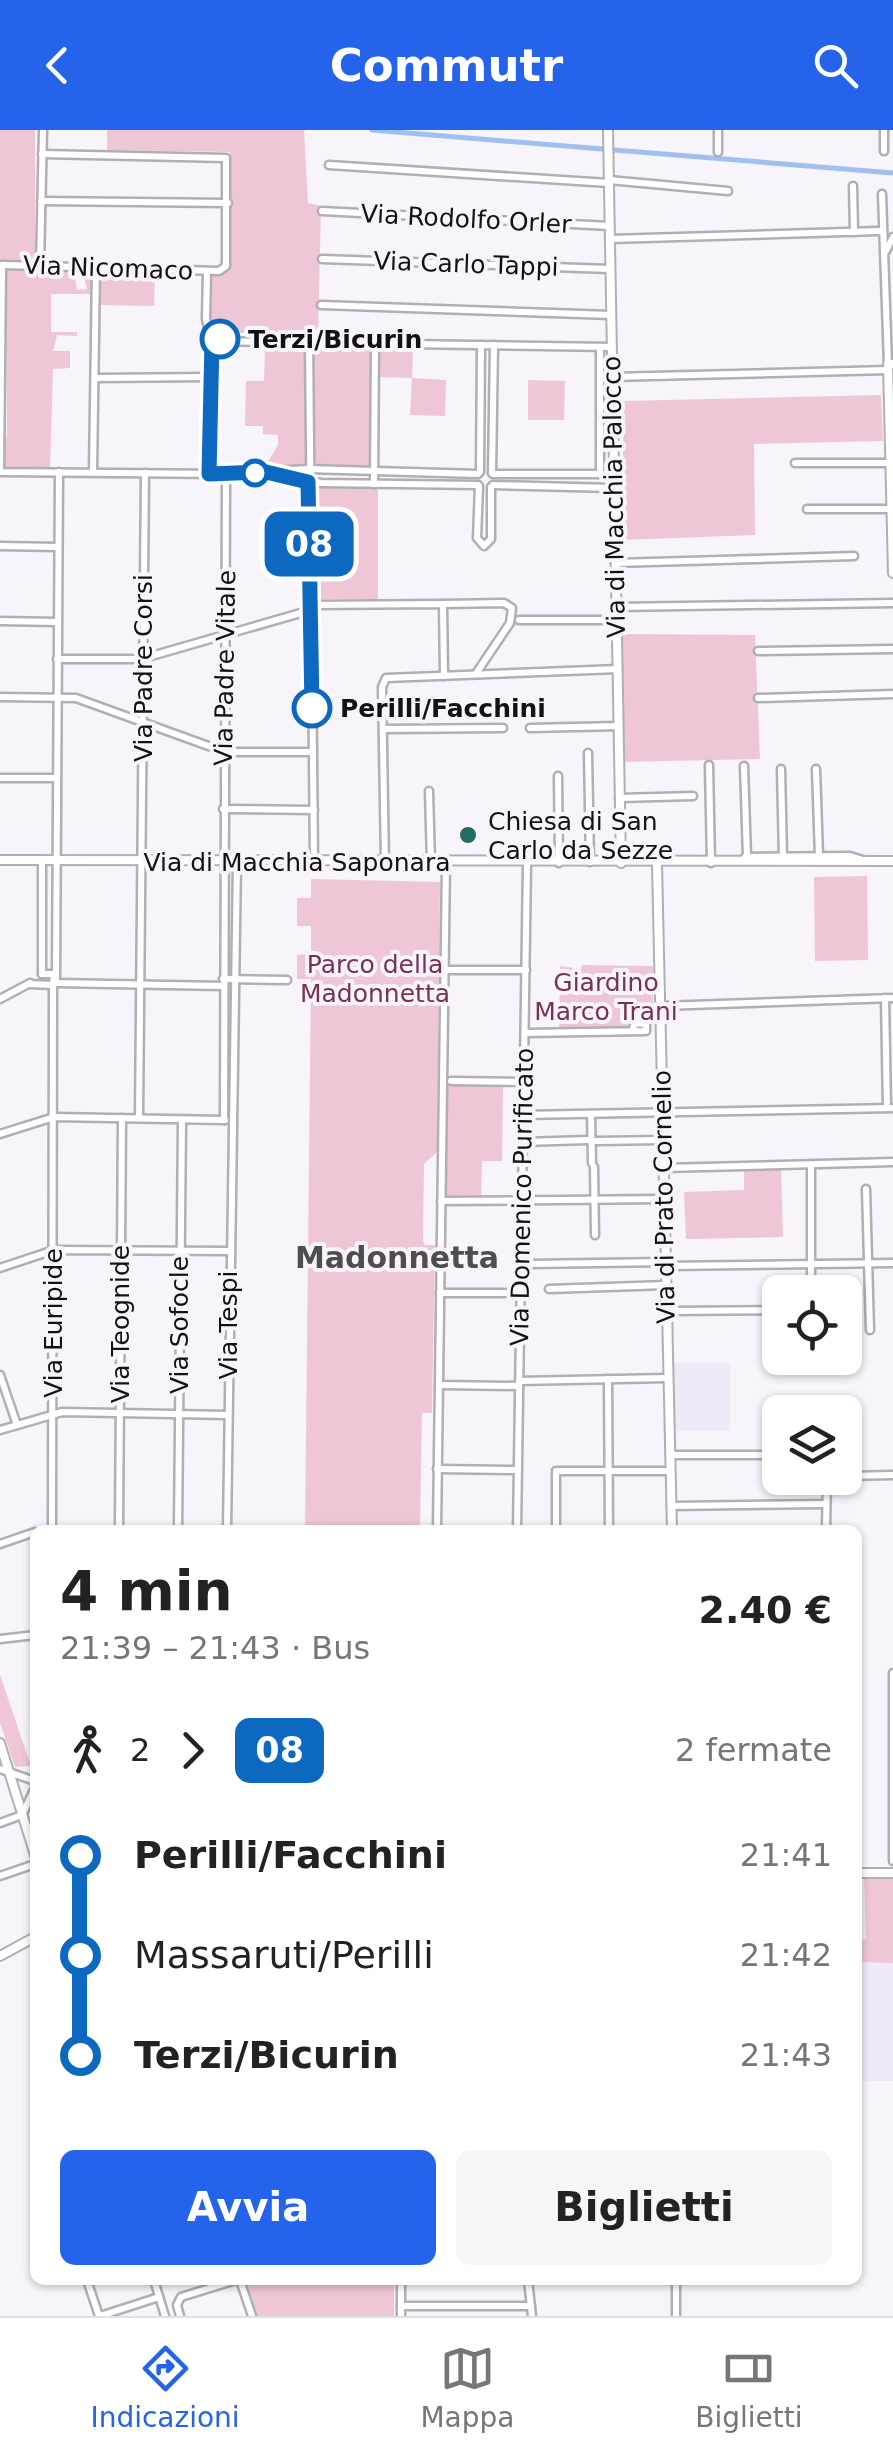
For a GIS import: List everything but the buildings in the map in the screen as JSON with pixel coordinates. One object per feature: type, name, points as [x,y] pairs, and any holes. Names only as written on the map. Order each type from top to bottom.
[{"type":"street","points":[[40,266],[43,130]]},
{"type":"street","name":"Via di Macchia Palocco","points":[[608,130],[621,864]]},
{"type":"street","points":[[718,130],[718,152]]},
{"type":"street","points":[[884,130],[884,151]]},
{"type":"street","name":"Via Nicomaco","points":[[1,264],[207,271],[222,271],[226,266],[227,159],[42,154]]},
{"type":"street","points":[[330,165],[728,191]]},
{"type":"street","points":[[853,186],[854,232]]},
{"type":"street","points":[[882,194],[893,574]]},
{"type":"street","points":[[41,200],[228,203]]},
{"type":"street","name":"Via Rodolfo Orler","points":[[322,211],[610,226]]},
{"type":"street","points":[[610,238],[881,231],[893,234],[883,256]]},
{"type":"street","name":"Via Carlo Tappi","points":[[322,258],[610,269]]},
{"type":"street","points":[[1,264],[0,472],[226,474],[374,470],[612,488]]},
{"type":"street","points":[[93,472],[96,267]]},
{"type":"street","points":[[207,271],[206,318],[212,341],[209,474]]},
{"type":"street","points":[[321,305],[611,314]]},
{"type":"street","points":[[212,341],[611,347]]},
{"type":"street","points":[[309,342],[314,862]]},
{"type":"street","points":[[374,484],[375,343]]},
{"type":"street","points":[[481,345],[486,479],[492,537],[484,546],[477,540],[486,479],[494,346]]},
{"type":"street","name":"Via di Macchia Palocco","points":[[596,488],[600,347]]},
{"type":"street","points":[[611,377],[890,370]]},
{"type":"street","points":[[95,378],[210,376]]},
{"type":"street","points":[[795,464],[890,463]]},
{"type":"street","points":[[55,982],[59,472]]},
{"type":"street","points":[[266,472],[308,482],[374,484],[612,474]]},
{"type":"street","name":"Via Padre Corsi","points":[[139,1118],[145,474]]},
{"type":"street","name":"Via Padre Vitale","points":[[222,862],[226,474]]},
{"type":"street","points":[[807,509],[892,509]]},
{"type":"street","points":[[0,546],[58,546]]},
{"type":"street","points":[[616,563],[854,556]]},
{"type":"street","points":[[616,607],[893,603]]},
{"type":"street","points":[[443,604],[444,676]]},
{"type":"street","points":[[57,659],[141,659],[311,608],[505,604],[512,608],[512,620],[477,672]]},
{"type":"street","points":[[519,620],[616,620]]},
{"type":"street","points":[[0,621],[57,622]]},
{"type":"street","points":[[758,651],[893,649]]},
{"type":"street","points":[[385,863],[386,678],[618,669]]},
{"type":"street","points":[[758,698],[893,694]]},
{"type":"street","points":[[0,697],[70,698],[224,752],[313,752]]},
{"type":"street","points":[[530,728],[619,726]]},
{"type":"street","points":[[384,730],[503,728]]},
{"type":"street","points":[[588,754],[590,864]]},
{"type":"street","points":[[709,764],[711,859],[853,856],[867,862]]},
{"type":"street","points":[[744,766],[747,857]]},
{"type":"street","points":[[780,769],[783,857]]},
{"type":"street","points":[[816,769],[819,856]]},
{"type":"street","points":[[558,776],[560,864]]},
{"type":"street","points":[[0,778],[56,778]]},
{"type":"street","points":[[429,791],[431,863]]},
{"type":"street","points":[[619,798],[692,796]]},
{"type":"street","points":[[223,809],[314,810]]},
{"type":"street","name":"Via di Macchia Saponara","points":[[0,860],[658,865],[697,864],[711,859],[890,859]]},
{"type":"street","points":[[42,861],[42,978]]},
{"type":"street","name":"Via Tespi","points":[[222,862],[228,1120],[227,1525]]},
{"type":"street","name":"Via Tespi","points":[[228,1120],[237,862]]},
{"type":"street","points":[[437,1525],[446,863]]},
{"type":"street","name":"Via Domenico Purificato","points":[[517,1525],[527,864]]},
{"type":"street","name":"Via di Prato Cornelio","points":[[658,865],[664,1140],[660,1199],[666,1264],[672,1525]]},
{"type":"street","points":[[42,878],[48,874],[56,878]]},
{"type":"street","points":[[222,879],[231,875],[237,879]]},
{"type":"street","points":[[446,970],[526,970]]},
{"type":"street","points":[[0,999],[50,972],[55,982]]},
{"type":"street","points":[[42,978],[140,986],[223,986],[235,980],[287,980]]},
{"type":"street","name":"Via Euripide","points":[[52,1525],[55,982]]},
{"type":"street","points":[[223,986],[235,993]]},
{"type":"street","points":[[522,1115],[890,1108],[889,998],[661,1006]]},
{"type":"street","points":[[525,1033],[632,1031]]},
{"type":"street","points":[[450,1081],[523,1082]]},
{"type":"street","points":[[591,1114],[595,1235]]},
{"type":"street","points":[[0,1134],[54,1116],[228,1120]]},
{"type":"street","name":"Via Teognide","points":[[119,1525],[122,1118]]},
{"type":"street","name":"Via Sofocle","points":[[178,1525],[182,1121]]},
{"type":"street","points":[[522,1142],[664,1140]]},
{"type":"street","points":[[664,1168],[893,1162]]},
{"type":"street","points":[[811,1165],[811,1275]]},
{"type":"street","points":[[866,1188],[870,1330]]},
{"type":"street","points":[[441,1201],[660,1199]]},
{"type":"street","points":[[0,1268],[54,1250],[229,1252]]},
{"type":"street","points":[[529,1264],[893,1263]]},
{"type":"street","points":[[549,1289],[666,1284]]},
{"type":"street","points":[[440,1292],[520,1293]]},
{"type":"street","points":[[666,1312],[762,1310]]},
{"type":"street","points":[[0,1375],[17,1424]]},
{"type":"street","points":[[439,1385],[667,1378]]},
{"type":"street","points":[[608,1379],[609,1525]]},
{"type":"street","points":[[0,1430],[52,1413],[228,1414]]},
{"type":"street","points":[[668,1456],[762,1455]]},
{"type":"street","points":[[438,1469],[518,1470]]},
{"type":"street","points":[[556,1525],[556,1471],[669,1471]]},
{"type":"street","points":[[862,1476],[893,1475]]},
{"type":"street","points":[[826,1495],[826,1525]]},
{"type":"street","points":[[671,1506],[826,1504]]},
{"type":"street","points":[[0,1544],[30,1534]]},
{"type":"street","points":[[0,1640],[30,1636]]},
{"type":"street","points":[[893,1673],[893,1862]]},
{"type":"street","points":[[0,1742],[15,1778],[30,1839]]},
{"type":"street","points":[[0,1770],[30,1782]]},
{"type":"street","points":[[0,1823],[22,1815],[30,1796]]},
{"type":"street","points":[[0,1876],[30,1866]]},
{"type":"street","points":[[862,1873],[893,1873]]},
{"type":"street","points":[[0,1956],[30,1939]]},
{"type":"street","points":[[90,2285],[99,2316],[160,2297]]},
{"type":"street","points":[[156,2285],[166,2316]]},
{"type":"street","points":[[180,2316],[177,2304],[181,2297],[221,2285]]},
{"type":"street","points":[[240,2285],[252,2316]]},
{"type":"street","points":[[401,2285],[401,2316]]},
{"type":"street","points":[[529,2285],[532,2316]]},
{"type":"street","points":[[676,2285],[676,2316]]},
{"type":"street","points":[[401,2306],[531,2306]]},
{"type":"shaded area","points":[[674,1363],[730,1363],[730,1431],[674,1431]]},
{"type":"shaded area","points":[[862,1873],[893,1874],[893,2081],[862,2081]]},
{"type":"green space","points":[[0,130],[35,130],[35,265],[0,260]]},
{"type":"green space","points":[[107,130],[304,130],[308,203],[321,206],[318,336],[216,332],[210,322],[209,276],[229,271],[230,152],[107,150]]},
{"type":"green space","points":[[6,268],[74,270],[77,290],[87,289],[82,270],[93,270],[92,294],[51,294],[51,332],[77,332],[77,336],[57,335],[53,351],[70,351],[70,368],[53,369],[50,468],[2,469],[3,438],[7,437]]},
{"type":"green space","points":[[99,270],[155,271],[154,306],[99,305]]},
{"type":"green space","points":[[265,348],[307,349],[305,465],[266,465],[278,445],[278,435],[263,434],[263,426],[245,426],[246,381],[264,381]]},
{"type":"green space","points":[[314,349],[371,350],[369,466],[312,465]]},
{"type":"green space","points":[[378,350],[413,351],[412,378],[378,377]]},
{"type":"green space","points":[[412,378],[446,380],[445,416],[410,415]]},
{"type":"green space","points":[[528,380],[565,381],[564,420],[528,420]]},
{"type":"green space","points":[[881,395],[883,441],[754,444],[755,535],[621,540],[624,401]]},
{"type":"green space","points":[[316,488],[378,488],[378,599],[316,599]]},
{"type":"green space","points":[[617,634],[755,635],[760,759],[619,762]]},
{"type":"green space","points":[[867,876],[868,960],[815,961],[814,877]]},
{"type":"green space","name":"Parco della Madonnetta","points":[[311,879],[440,882],[437,1152],[424,1164],[423,1240],[425,1245],[435,1245],[432,1413],[422,1413],[420,1525],[305,1525],[311,979],[297,979],[297,955],[311,954],[311,926],[297,926],[297,898],[311,898]]},
{"type":"green space","name":"Giardino Marco Trani","points":[[582,965],[653,966],[653,1022],[636,1015],[625,1028],[559,1027],[560,966],[581,969]]},
{"type":"green space","points":[[447,1084],[503,1085],[502,1161],[482,1161],[481,1198],[445,1198]]},
{"type":"green space","points":[[781,1168],[783,1237],[686,1239],[684,1192],[744,1190],[744,1169]]},
{"type":"green space","points":[[0,1675],[30,1766],[15,1767],[0,1723]]},
{"type":"green space","points":[[893,1872],[893,1963],[862,1962],[862,1940],[866,1939],[864,1873]]},
{"type":"green space","points":[[248,2285],[394,2285],[394,2316],[257,2316]]},
{"type":"waterway","points":[[372,130],[893,173]]},
{"type":"waterway","points":[[659,1170],[660,1247]]},
{"type":"bus line","name":"08","points":[[220,339],[212,341],[209,474],[266,472],[308,482],[312,708]]},
{"type":"place","name":"Terzi/Bicurin","points":[[220,339]]},
{"type":"place","name":"Perilli/Facchini","points":[[312,708]]},
{"type":"place","name":"Chiesa di San Carlo da Sezze","points":[[468,835]]},
{"type":"district","name":"Madonnetta","points":[[397,1257]]}]
